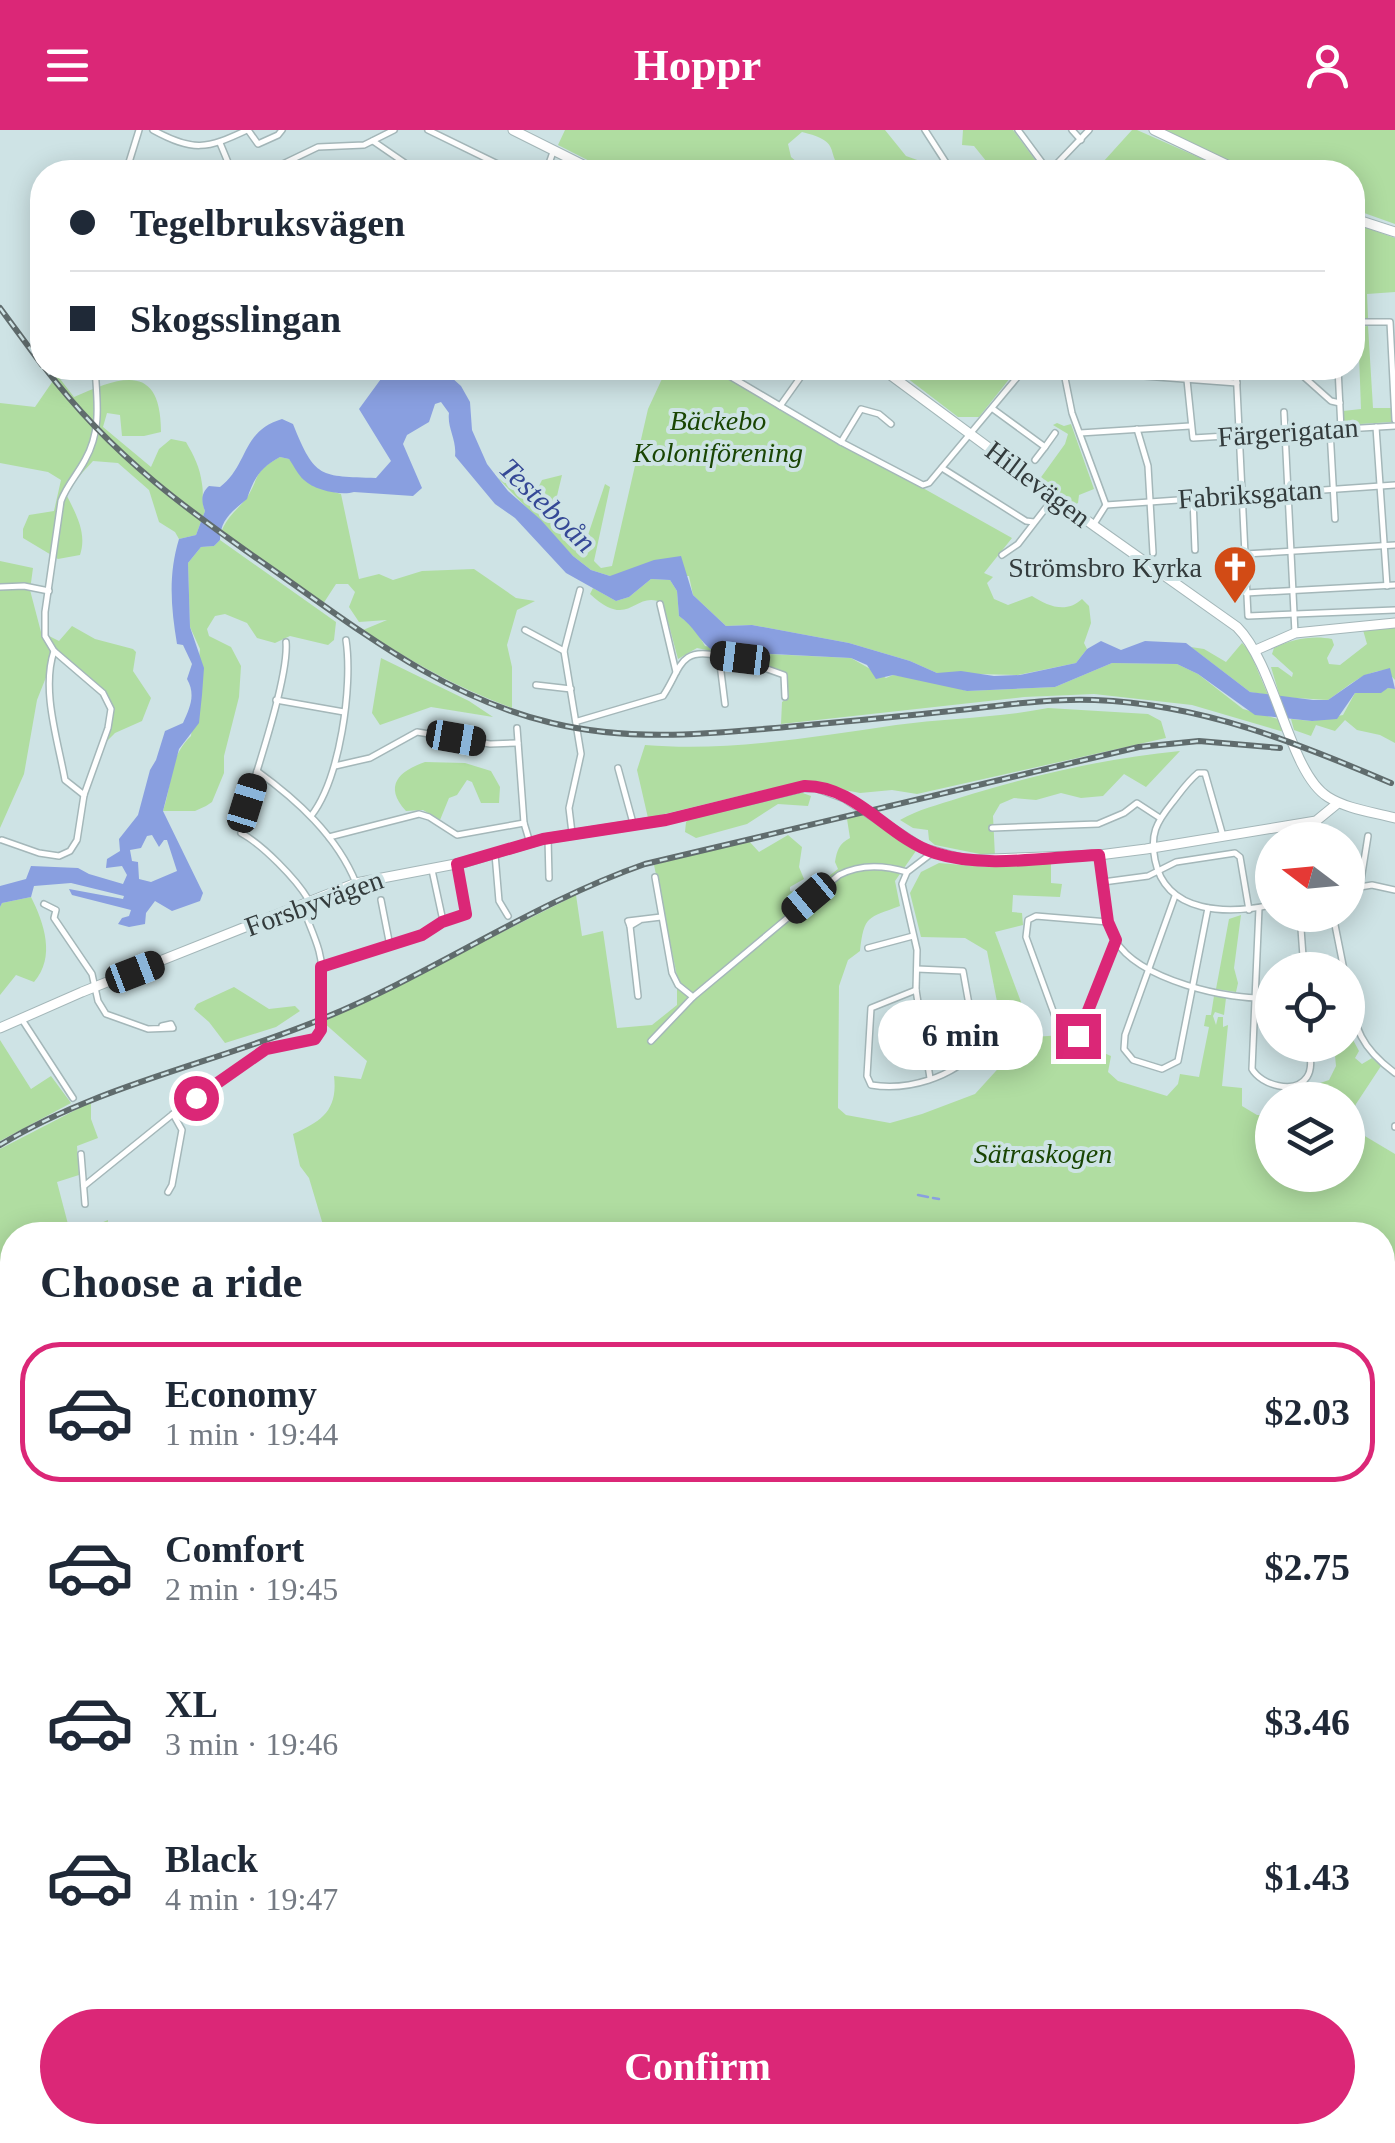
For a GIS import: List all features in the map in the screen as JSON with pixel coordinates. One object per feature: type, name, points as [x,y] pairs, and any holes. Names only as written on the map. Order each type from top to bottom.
[{"type":"street","points":[[130,160],[139,130]]},
{"type":"street","points":[[153,130],[191,146],[220,143],[247,130],[258,144],[282,130]]},
{"type":"street","points":[[291,160],[321,146],[364,145],[394,130]]},
{"type":"street","points":[[428,130],[486,160]]},
{"type":"street","points":[[513,130],[572,160]]},
{"type":"street","points":[[926,130],[945,160]]},
{"type":"street","points":[[1018,130],[1040,160]]},
{"type":"street","points":[[1072,130],[1081,140]]},
{"type":"street","points":[[1061,160],[1090,130]]},
{"type":"street","points":[[1154,130],[1217,160]]},
{"type":"street","points":[[373,141],[401,160]]},
{"type":"street","points":[[220,143],[227,160]]},
{"type":"street","points":[[550,160],[553,151]]},
{"type":"street","points":[[1365,222],[1395,232]]},
{"type":"street","points":[[1365,322],[1390,322],[1395,423]]},
{"type":"street","points":[[2,840],[59,856],[70,851],[77,840],[84,796],[108,728],[111,709],[103,693],[54,651],[45,636],[61,501],[85,461],[97,430],[96,380]]},
{"type":"street","points":[[736,380],[923,485],[928,484],[1016,380]]},
{"type":"street","points":[[780,406],[798,380]]},
{"type":"street","name":"Hillevägen","points":[[897,380],[1093,525],[1228,618],[1256,650],[1312,783],[1338,802]]},
{"type":"street","points":[[1066,380],[1080,434],[1106,505],[1093,525]]},
{"type":"street","points":[[1080,434],[1190,426],[1187,380],[1236,383],[1248,615],[1251,618],[1395,610]]},
{"type":"street","points":[[1307,380],[1332,402],[1340,404]]},
{"type":"street","points":[[1339,380],[1341,429]]},
{"type":"street","points":[[842,442],[861,408],[879,414],[891,424]]},
{"type":"street","points":[[993,409],[1045,447]]},
{"type":"street","points":[[1284,412],[1295,634]]},
{"type":"street","name":"Färgerigatan","points":[[1190,426],[1193,438],[1395,423]]},
{"type":"street","points":[[1376,427],[1387,586]]},
{"type":"street","points":[[1137,430],[1147,457],[1153,553]]},
{"type":"street","points":[[1330,430],[1335,519]]},
{"type":"street","points":[[1035,460],[1055,434]]},
{"type":"street","points":[[942,468],[1026,521],[1034,522]]},
{"type":"street","name":"Fabriksgatan","points":[[1106,505],[1395,485]]},
{"type":"street","points":[[1002,555],[1018,544],[1055,496]]},
{"type":"street","points":[[1193,498],[1196,550]]},
{"type":"street","points":[[1245,554],[1395,545]]},
{"type":"street","points":[[1246,593],[1395,585]]},
{"type":"street","points":[[0,586],[49,591]]},
{"type":"street","points":[[572,833],[569,808],[581,762],[578,721],[564,651],[580,590]]},
{"type":"street","points":[[660,604],[676,672]]},
{"type":"street","points":[[1256,650],[1295,634],[1395,623]]},
{"type":"street","points":[[524,630],[564,651]]},
{"type":"street","points":[[311,816],[329,788],[335,766],[344,712],[346,640]]},
{"type":"street","points":[[247,803],[276,700],[286,642]]},
{"type":"street","points":[[54,651],[52,710],[65,780],[84,796]]},
{"type":"street","points":[[578,721],[662,696],[693,653],[740,658],[784,675],[785,697]]},
{"type":"street","points":[[719,656],[725,704]]},
{"type":"street","points":[[536,685],[570,689]]},
{"type":"street","points":[[276,700],[344,712]]},
{"type":"street","points":[[517,728],[524,823],[530,843]]},
{"type":"street","points":[[335,766],[370,758],[417,732],[490,744],[518,744]]},
{"type":"street","points":[[618,768],[634,826]]},
{"type":"street","points":[[257,770],[311,816],[329,837],[356,883]]},
{"type":"street","points":[[1223,836],[1206,772],[1194,775],[1153,830],[1158,872],[1175,896],[1208,908],[1234,912],[1255,909]]},
{"type":"street","name":"Forsbyvägen","points":[[0,1028],[356,883],[457,864],[548,838],[634,826],[811,786],[850,799],[884,824],[933,850],[998,859],[1099,855],[1255,831]]},
{"type":"street","points":[[1316,822],[1338,802],[1395,818]]},
{"type":"street","points":[[992,828],[1098,824],[1137,803],[1160,818]]},
{"type":"street","points":[[329,837],[419,814],[457,836],[524,823]]},
{"type":"street","points":[[84,1186],[173,1114],[266,1049],[315,1039],[321,1030],[319,952],[300,886],[242,834]]},
{"type":"street","points":[[1365,855],[1368,836]]},
{"type":"street","points":[[548,838],[549,878]]},
{"type":"street","points":[[930,1078],[916,990],[913,936],[903,892],[907,872],[933,850]]},
{"type":"street","points":[[495,854],[500,901],[508,916]]},
{"type":"street","points":[[1103,882],[1158,872],[1176,862],[1238,854],[1249,910]]},
{"type":"street","points":[[1099,855],[1108,922],[1116,940],[1150,970],[1194,986],[1254,1000]]},
{"type":"street","points":[[321,967],[422,935],[442,922],[466,914],[457,864]]},
{"type":"street","points":[[651,1042],[693,997],[839,875],[860,867],[907,872]]},
{"type":"street","points":[[432,868],[442,922]]},
{"type":"street","points":[[656,877],[672,973],[678,985],[693,997]]},
{"type":"street","points":[[1365,886],[1395,890]]},
{"type":"street","points":[[1175,896],[1124,1034],[1124,1049],[1133,1060],[1162,1069],[1175,1065],[1181,1056],[1208,908]]},
{"type":"street","points":[[381,900],[390,946]]},
{"type":"street","points":[[44,904],[56,910],[54,918],[92,974],[103,1010],[148,1030],[162,1026]]},
{"type":"street","points":[[638,996],[628,920],[661,916]]},
{"type":"street","points":[[1108,922],[1036,916],[1028,920],[1026,937],[1060,1030],[1080,1034],[1116,940]]},
{"type":"street","points":[[1258,932],[1252,1069],[1259,1080],[1294,1085],[1302,1082],[1310,1062]]},
{"type":"street","points":[[868,948],[913,936]]},
{"type":"street","points":[[916,990],[871,1008],[867,1080],[875,1086],[903,1088],[956,1068],[976,1052],[963,971],[917,968]]},
{"type":"street","points":[[21,1018],[73,1098]]},
{"type":"street","points":[[1365,1045],[1395,1072]]},
{"type":"street","points":[[168,1192],[182,1130],[173,1114]]},
{"type":"street","points":[[81,1154],[86,1204]]},
{"type":"green space","points":[[565,130],[885,130],[906,156],[917,160],[836,160],[828,144],[802,132],[788,144],[795,160],[587,160],[558,145]]},
{"type":"green space","points":[[963,130],[1013,130],[1035,160],[985,160],[974,146],[962,145]]},
{"type":"green space","points":[[1132,130],[1137,130],[1205,160],[1105,160]]},
{"type":"green space","points":[[1164,130],[1395,130],[1395,224],[1365,213],[1365,160],[1228,160]]},
{"type":"green space","points":[[1365,227],[1395,238],[1395,292],[1367,294],[1365,318]]},
{"type":"green space","points":[[1368,326],[1373,408],[1391,408],[1392,422],[1344,425],[1343,411],[1361,409]]},
{"type":"green space","points":[[54,380],[61,380],[74,397],[122,380],[146,385],[154,394],[161,432],[122,436],[120,415],[107,413],[103,427],[151,467],[159,449],[171,439],[186,442],[203,488],[205,511],[196,535],[179,539],[159,522],[149,490],[118,463],[93,461],[71,485],[67,496],[82,532],[80,555],[58,559],[23,538],[29,515],[54,511],[61,480],[48,472],[0,463],[0,403],[35,407]]},
{"type":"green space","name":"Bäckebo Koloniförening","points":[[661,380],[730,380],[1012,538],[984,573],[993,577],[987,583],[994,599],[1008,605],[1032,596],[1063,607],[1082,599],[1089,606],[1091,623],[1084,643],[1087,649],[1076,663],[1018,675],[937,673],[849,643],[752,625],[726,626],[693,595],[689,576],[610,576],[591,570],[498,478],[535,494],[542,480],[562,475],[551,521],[583,550],[605,484],[610,487],[594,561],[601,568],[612,566],[648,409]]},
{"type":"green space","points":[[910,380],[1008,380],[979,417],[958,417]]},
{"type":"green space","points":[[1071,424],[1094,489],[1079,495],[1078,503],[1072,506],[1039,480],[1065,444],[1068,434],[1053,425]]},
{"type":"green space","points":[[280,457],[289,459],[313,486],[341,494],[359,579],[379,574],[393,580],[422,571],[474,569],[516,598],[535,601],[517,610],[507,645],[512,667],[512,708],[435,674],[363,630],[387,620],[359,622],[349,607],[355,592],[348,584],[336,584],[323,604],[224,534],[225,524],[248,496],[261,471]]},
{"type":"green space","points":[[220,540],[336,622],[334,640],[328,645],[290,636],[275,643],[257,638],[247,623],[225,614],[215,616],[207,629],[209,636],[231,647],[241,666],[224,773],[212,802],[206,806],[195,811],[163,811],[178,753],[191,736],[200,649],[190,627],[188,563],[201,547],[214,546]]},
{"type":"green space","points":[[0,561],[33,568],[30,590],[41,632],[59,641],[72,626],[95,639],[133,649],[133,671],[151,698],[142,721],[115,733],[105,743],[111,703],[104,691],[56,652],[37,700],[24,774],[0,828]]},
{"type":"green space","points":[[651,579],[670,580],[677,591],[679,616],[694,627],[705,646],[745,653],[851,658],[886,678],[893,675],[933,681],[967,691],[1055,687],[1112,663],[1177,664],[1198,674],[1243,709],[1278,719],[1284,732],[1192,705],[1094,694],[1024,697],[781,724],[782,702],[789,697],[785,672],[697,648],[678,659],[663,603],[653,600],[614,609],[590,594],[593,588],[616,601],[629,597]]},
{"type":"green space","points":[[1395,627],[1395,680],[1386,670],[1377,671],[1328,700],[1280,697],[1271,667],[1278,667],[1292,677],[1293,673],[1272,654],[1274,648],[1303,639],[1332,639],[1334,645],[1327,658],[1329,664],[1340,665],[1367,644],[1363,630]]},
{"type":"green space","points":[[1242,643],[1249,650],[1268,695],[1250,692],[1191,647],[1204,649],[1226,662]]},
{"type":"green space","points":[[381,658],[493,717],[431,707],[380,725],[372,713]]},
{"type":"green space","points":[[1395,689],[1395,743],[1357,730],[1345,720],[1335,731],[1316,725],[1311,736],[1294,730],[1291,719],[1312,721],[1343,715],[1355,693],[1376,693]]},
{"type":"green space","points":[[1048,708],[1148,714],[1161,721],[1166,738],[917,794],[892,790],[860,793],[809,783],[648,818],[637,770],[645,745],[708,747],[771,742]]},
{"type":"green space","points":[[1180,751],[1146,787],[1124,774],[1103,796],[1081,798],[1061,793],[1036,800],[1014,798],[1000,804],[993,816],[995,857],[935,845],[929,840],[928,830],[913,828],[900,820],[936,805],[1040,775]]},
{"type":"green space","points":[[425,762],[465,763],[491,771],[500,787],[499,803],[481,803],[472,782],[467,780],[457,795],[449,798],[440,820],[423,810],[406,811],[396,794],[397,780]]},
{"type":"green space","points":[[800,792],[811,796],[808,806],[778,804],[747,824],[696,838],[685,832],[686,822],[693,816]]},
{"type":"green space","name":"Sätraskogen","points":[[866,814],[918,848],[895,881],[900,906],[874,916],[866,924],[860,951],[848,960],[839,986],[838,1108],[846,1115],[890,1123],[922,1114],[975,1094],[1005,1061],[987,951],[965,938],[921,937],[910,893],[921,872],[939,863],[985,867],[1051,863],[1051,883],[1062,884],[1060,897],[1013,895],[1012,912],[1022,913],[1023,925],[995,932],[1034,1037],[1062,1035],[1111,1056],[1108,1072],[1118,1081],[1167,1096],[1178,1084],[1180,1074],[1199,1077],[1209,1027],[1204,1026],[1206,1015],[1211,1015],[1214,996],[1226,998],[1224,1015],[1215,1012],[1213,1016],[1216,1025],[1218,1017],[1223,1017],[1223,1027],[1228,1025],[1222,1086],[1242,1088],[1242,1106],[1255,1114],[1255,1192],[1365,1192],[1365,1136],[1395,1154],[1395,1222],[322,1222],[309,1178],[300,1166],[293,1134],[326,1113],[333,1098],[334,1076],[361,1079],[367,1061],[323,1022],[576,895],[582,936],[603,931],[617,1028],[652,1025],[677,1005],[677,976],[654,865],[748,840],[759,852],[788,835],[802,847],[799,867],[804,879],[790,887],[790,891],[805,895],[838,869],[838,851],[850,838],[847,819]]},
{"type":"green space","points":[[31,897],[46,940],[45,962],[34,982],[16,975],[0,995],[0,907],[2,903]]},
{"type":"green space","points":[[1241,915],[1234,968],[1236,992],[1216,989],[1229,919]]},
{"type":"green space","points":[[234,987],[269,1009],[295,1006],[300,1011],[276,1027],[225,1043],[194,1009]]},
{"type":"green space","points":[[0,1040],[31,1089],[51,1076],[71,1103],[0,1141]]},
{"type":"green space","points":[[1372,1058],[1381,1066],[1365,1090],[1365,1082],[1323,1082],[1329,1080],[1336,1062],[1362,1064]]},
{"type":"green space","points":[[91,1102],[91,1119],[98,1138],[77,1146],[79,1175],[57,1182],[67,1222],[0,1222],[0,1149]]},
{"type":"water","points":[[380,380],[454,380],[470,402],[472,430],[487,464],[508,491],[573,556],[591,570],[610,576],[654,560],[681,556],[693,595],[726,626],[752,625],[849,643],[937,673],[1020,675],[1076,663],[1087,649],[1101,641],[1121,650],[1145,641],[1186,643],[1250,692],[1328,700],[1364,675],[1390,668],[1395,689],[1355,693],[1337,719],[1312,721],[1255,715],[1198,674],[1177,664],[1112,663],[1055,687],[967,691],[893,675],[876,679],[867,665],[851,658],[713,651],[679,616],[677,591],[670,580],[651,579],[629,597],[616,601],[566,573],[515,518],[495,504],[455,456],[449,413],[441,402],[435,404],[429,422],[407,435],[403,444],[422,488],[413,496],[321,489],[308,484],[289,459],[280,457],[255,479],[247,499],[228,516],[220,540],[214,546],[201,547],[188,563],[190,627],[204,668],[202,695],[199,723],[179,749],[163,811],[203,893],[200,901],[172,911],[155,901],[146,913],[145,924],[129,927],[118,924],[131,910],[72,895],[69,889],[123,899],[124,896],[71,883],[34,886],[31,897],[2,903],[0,907],[0,886],[26,879],[31,866],[78,868],[123,884],[127,875],[122,866],[106,868],[107,859],[120,851],[119,839],[138,815],[165,731],[183,723],[191,701],[187,679],[192,664],[183,645],[177,644],[172,604],[173,566],[179,539],[196,535],[205,511],[206,489],[220,487],[259,432],[282,419],[293,424],[307,455],[322,471],[376,478],[391,461],[359,409]],"holes":[[[152,835],[159,847],[164,840],[177,871],[151,882],[139,879],[138,862],[132,861],[130,850],[141,848],[147,836]]]},
{"type":"waterway","points":[[918,1195],[928,1197]]},
{"type":"waterway","points":[[933,1198],[939,1199]]},
{"type":"railway","points":[[0,308],[30,349]]},
{"type":"railway","points":[[55,380],[125,456],[216,529],[410,663],[514,712],[581,729],[669,735],[1041,701],[1134,703],[1247,728],[1391,783]]},
{"type":"railway","points":[[0,1145],[118,1090],[324,1018],[563,898],[645,864],[1139,747],[1199,741],[1280,748]]},
{"type":"place","name":"Strömsbro Kyrka","points":[[1235,605]]},
{"type":"route","points":[[196,1098],[266,1049],[315,1039],[321,1030],[321,967],[422,935],[442,922],[466,914],[457,864],[543,839],[666,820],[804,786],[850,799],[901,836],[952,858],[1099,855],[1108,922],[1116,940],[1078,1036]]},
{"type":"water label","name":"Testeboån","points":[[548,505]]}]
